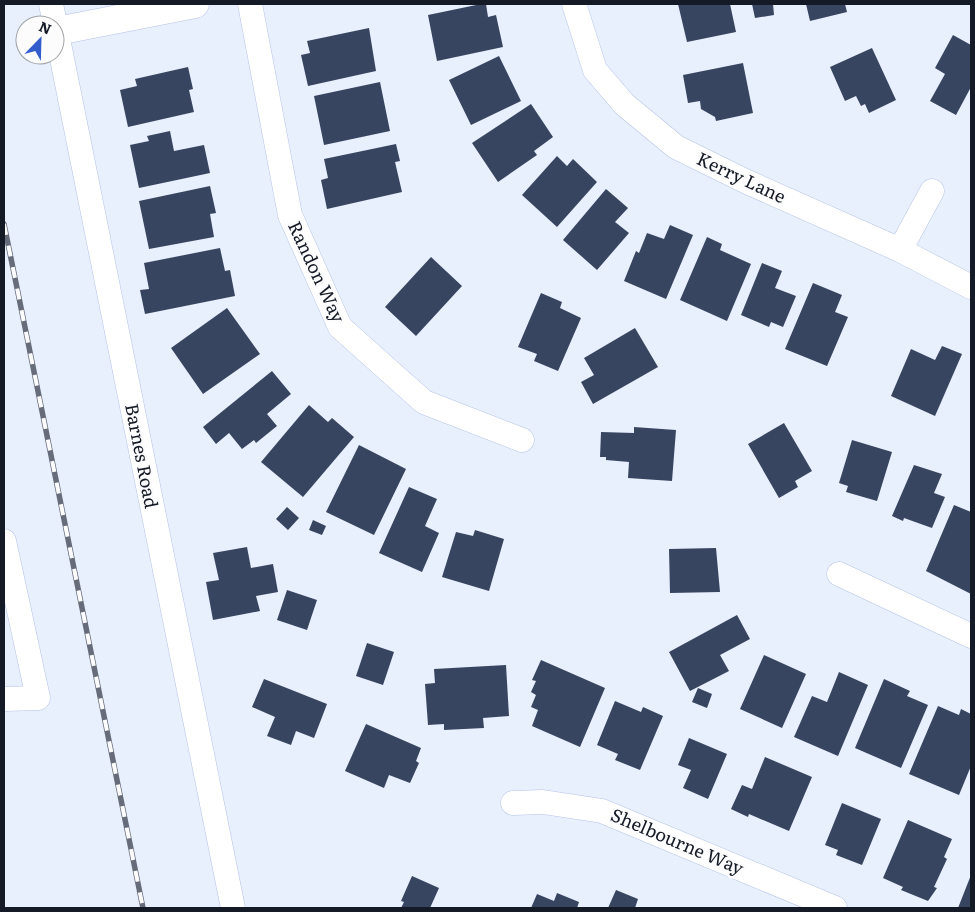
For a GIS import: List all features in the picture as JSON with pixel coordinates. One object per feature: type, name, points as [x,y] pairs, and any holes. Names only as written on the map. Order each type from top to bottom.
[{"type":"street","points":[[65,29],[195,4]]},
{"type":"street","name":"Randon Way","points":[[250,4],[290,214],[340,327],[424,402],[522,440]]},
{"type":"street","name":"Kerry Lane","points":[[574,4],[595,70],[624,104],[676,147],[745,181],[900,250],[971,287]]},
{"type":"street","name":"Barnes Road","points":[[63,65],[233,908]]},
{"type":"street","points":[[900,250],[932,191]]},
{"type":"street","points":[[4,541],[38,698],[4,699]]},
{"type":"street","points":[[839,574],[971,636]]},
{"type":"street","name":"Shelbourne Way","points":[[513,803],[543,802],[602,811],[835,908]]},
{"type":"building","points":[[486,4],[488,17],[496,15],[503,47],[437,61],[428,15]]},
{"type":"building","points":[[678,4],[730,4],[736,32],[687,42]]},
{"type":"building","points":[[752,4],[773,4],[774,15],[755,18]]},
{"type":"building","points":[[806,4],[845,4],[847,12],[810,21]]},
{"type":"building","points":[[369,28],[376,71],[308,86],[301,55],[310,53],[307,41]]},
{"type":"building","points":[[953,35],[971,45],[971,87],[956,115],[930,101],[945,74],[935,68]]},
{"type":"building","points":[[872,48],[896,100],[869,113],[865,104],[861,106],[856,96],[845,101],[830,67]]},
{"type":"building","points":[[499,56],[521,101],[471,125],[449,80]]},
{"type":"building","points":[[743,63],[753,113],[716,121],[715,117],[701,109],[700,101],[688,103],[683,75]]},
{"type":"building","points":[[188,67],[193,89],[189,90],[194,112],[128,127],[120,90],[137,86],[135,79]]},
{"type":"building","points":[[380,82],[390,131],[324,145],[314,96]]},
{"type":"building","points":[[531,104],[553,137],[534,151],[537,155],[498,182],[472,143]]},
{"type":"building","points":[[170,131],[174,151],[204,145],[210,173],[139,188],[130,145],[149,141],[147,136]]},
{"type":"building","points":[[396,144],[400,161],[395,162],[402,192],[327,209],[321,180],[328,178],[324,159]]},
{"type":"building","points":[[557,156],[567,166],[573,159],[597,182],[557,227],[522,195]]},
{"type":"building","points":[[210,186],[216,213],[210,214],[214,237],[149,249],[139,201]]},
{"type":"building","points":[[606,189],[628,208],[615,222],[629,233],[597,270],[563,240]]},
{"type":"building","points":[[670,225],[693,235],[666,299],[624,281],[636,251],[639,253],[647,233],[664,239]]},
{"type":"building","points":[[707,237],[722,244],[720,250],[751,264],[727,321],[680,300]]},
{"type":"building","points":[[220,248],[225,271],[230,270],[235,296],[145,314],[140,290],[149,289],[144,263]]},
{"type":"building","points":[[431,257],[462,286],[416,336],[385,307]]},
{"type":"building","points":[[762,263],[782,271],[775,288],[796,296],[783,327],[771,322],[769,327],[741,315]]},
{"type":"building","points":[[813,283],[842,295],[835,312],[848,317],[827,366],[785,349]]},
{"type":"building","points":[[541,293],[562,302],[560,308],[581,318],[558,371],[534,361],[537,354],[518,347]]},
{"type":"building","points":[[227,308],[260,354],[203,394],[171,348]]},
{"type":"building","points":[[635,328],[658,367],[593,404],[581,382],[594,375],[584,358]]},
{"type":"building","points":[[942,346],[962,354],[935,416],[891,396],[911,349],[935,360]]},
{"type":"building","points":[[272,371],[291,394],[267,414],[277,426],[256,443],[254,440],[242,449],[229,433],[216,444],[203,427]]},
{"type":"building","points":[[309,405],[328,422],[332,418],[354,437],[303,497],[261,462]]},
{"type":"building","points":[[784,423],[812,471],[795,481],[798,487],[779,498],[748,444]]},
{"type":"building","points":[[634,427],[676,430],[672,481],[628,478],[629,462],[606,460],[606,457],[600,457],[601,432],[634,433]]},
{"type":"building","points":[[852,440],[892,452],[877,501],[846,492],[848,486],[839,483]]},
{"type":"building","points":[[359,445],[406,469],[374,535],[326,512]]},
{"type":"building","points":[[914,465],[942,474],[934,493],[945,497],[932,528],[904,518],[903,521],[892,516]]},
{"type":"building","points":[[409,487],[437,499],[425,526],[439,533],[422,572],[379,553]]},
{"type":"building","points":[[954,505],[971,512],[971,594],[926,571]]},
{"type":"building","points":[[287,507],[299,518],[288,530],[276,519]]},
{"type":"building","points":[[313,520],[326,526],[322,535],[309,530]]},
{"type":"building","points":[[475,530],[504,539],[489,591],[442,577],[456,532],[473,536]]},
{"type":"building","points":[[247,547],[251,568],[273,564],[278,592],[256,596],[260,611],[213,620],[206,582],[219,580],[213,553]]},
{"type":"building","points":[[716,548],[720,592],[670,593],[669,549]]},
{"type":"building","points":[[287,590],[317,600],[307,630],[277,620]]},
{"type":"building","points":[[737,615],[750,639],[720,655],[729,671],[690,691],[669,652]]},
{"type":"building","points":[[367,643],[394,652],[383,685],[356,676]]},
{"type":"building","points":[[764,655],[806,674],[782,728],[740,709]]},
{"type":"building","points":[[541,660],[605,688],[580,747],[532,726],[538,710],[531,707],[536,695],[531,692],[536,681],[532,680]]},
{"type":"building","points":[[506,665],[509,716],[483,718],[484,728],[444,730],[444,724],[428,725],[425,684],[435,683],[434,669]]},
{"type":"building","points":[[839,672],[868,685],[838,756],[794,737],[812,696],[827,702]]},
{"type":"building","points":[[264,679],[327,704],[314,738],[296,731],[291,745],[267,736],[275,717],[252,707]]},
{"type":"building","points":[[884,679],[910,691],[907,696],[928,705],[901,768],[855,748]]},
{"type":"building","points":[[698,688],[712,694],[707,708],[692,702]]},
{"type":"building","points":[[615,701],[641,712],[643,707],[663,716],[640,770],[615,760],[618,754],[597,745]]},
{"type":"building","points":[[938,706],[959,715],[961,709],[971,714],[971,766],[959,795],[909,774]]},
{"type":"building","points":[[366,724],[421,748],[416,761],[419,763],[410,783],[389,775],[384,788],[345,771]]},
{"type":"building","points":[[689,738],[727,754],[708,799],[683,788],[691,770],[678,765]]},
{"type":"building","points":[[765,757],[812,777],[789,831],[749,814],[748,817],[731,809],[742,785],[752,789]]},
{"type":"building","points":[[842,803],[881,819],[862,865],[836,855],[838,850],[825,845]]},
{"type":"building","points":[[908,820],[952,839],[944,857],[947,859],[934,887],[937,888],[928,901],[901,890],[903,887],[883,878]]},
{"type":"building","points":[[971,875],[971,908],[958,908]]},
{"type":"building","points":[[412,876],[439,888],[430,908],[401,908],[404,902],[401,901]]},
{"type":"building","points":[[616,890],[638,899],[635,908],[608,908]]},
{"type":"building","points":[[557,893],[579,902],[577,908],[531,908],[537,894],[554,901]]},
{"type":"railway","points":[[4,224],[143,908]]}]
